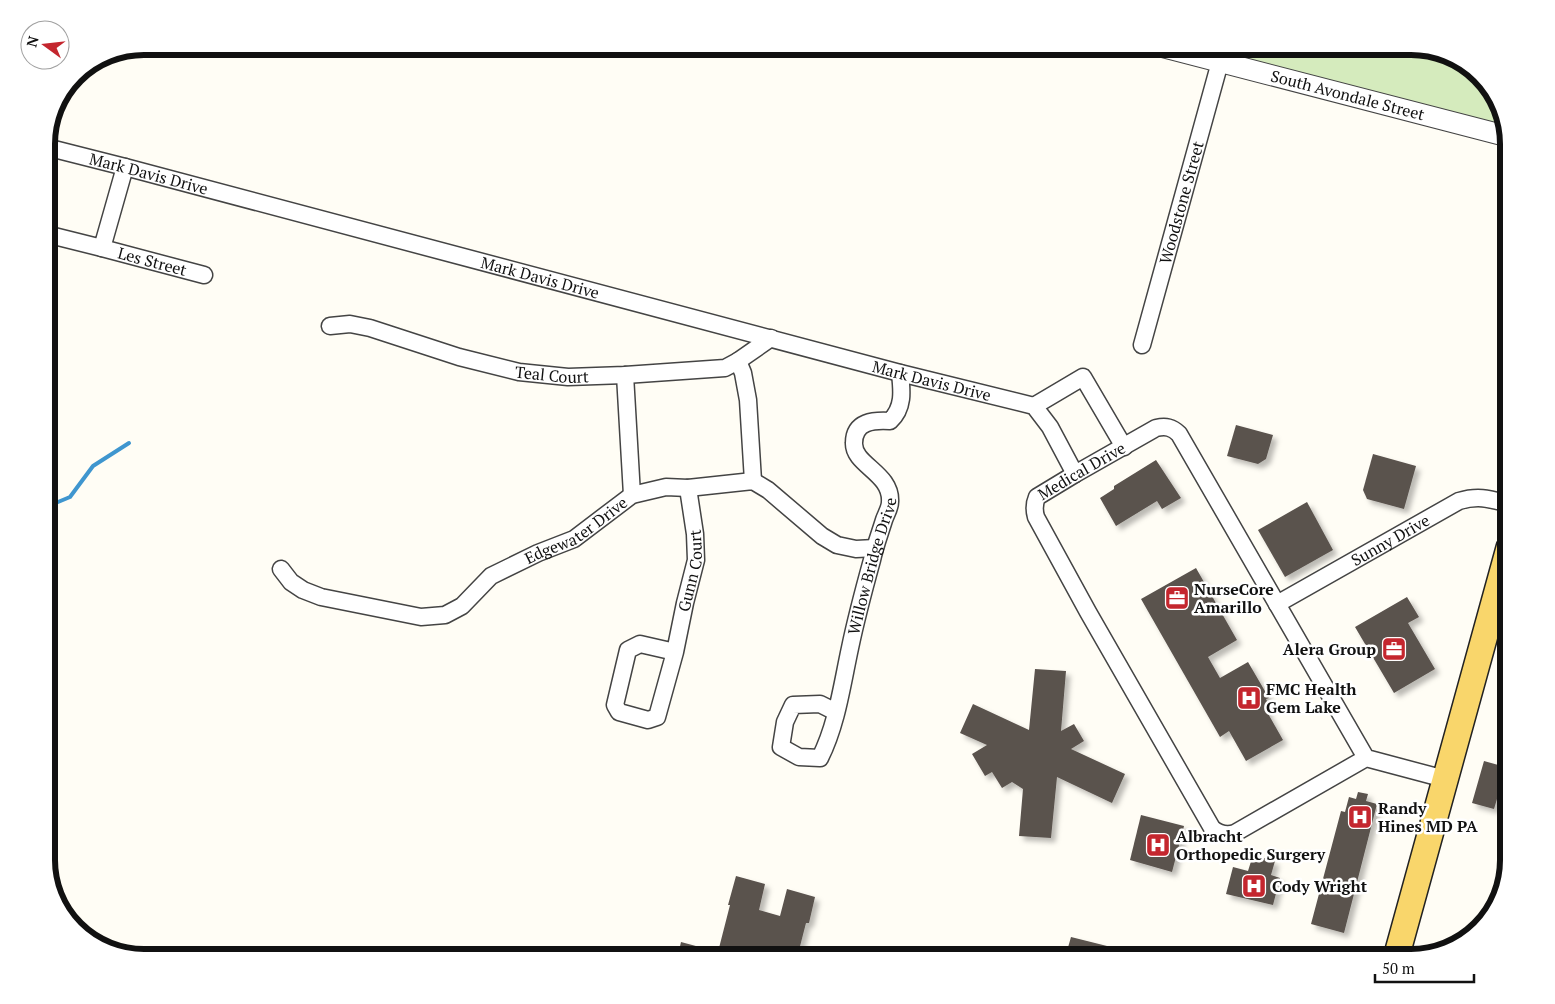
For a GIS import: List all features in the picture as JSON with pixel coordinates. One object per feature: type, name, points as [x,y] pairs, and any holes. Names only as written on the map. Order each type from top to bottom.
[{"type":"main road","points":[[1402,949],[1445,779],[1500,583]]},
{"type":"street","name":"South Avondale Street","points":[[1193,55],[1499,134]]},
{"type":"street","name":"Woodstone Street","points":[[1142,344],[1220,62]]},
{"type":"street","name":"Mark Davis Drive","points":[[55,149],[900,373],[1034,406]]},
{"type":"street","name":"Les Street","points":[[102,248],[125,167]]},
{"type":"street","name":"Les Street","points":[[55,236],[204,275]]},
{"type":"street","name":"Teal Court","points":[[330,326],[350,324],[370,328],[459,357],[519,372],[568,377],[725,368],[738,362],[771,338]]},
{"type":"street","points":[[738,362],[743,373],[748,400],[753,481],[768,490],[822,536],[837,545],[875,548]]},
{"type":"street","name":"Willow Bridge Drive","points":[[836,712],[875,548],[890,502],[888,486],[857,455],[854,444],[856,433],[863,424],[875,420],[890,421],[898,414],[902,391],[900,373]]},
{"type":"street","points":[[625,375],[632,496]]},
{"type":"street","points":[[1075,474],[1050,428],[1034,406],[1083,377],[1124,447]]},
{"type":"street","name":"Medical Drive","points":[[1156,428],[1174,429],[1180,434],[1366,758],[1235,833],[1218,833],[1212,828],[1036,517],[1034,510],[1038,498],[1075,474],[1156,428]]},
{"type":"street","name":"Edgewater Drive","points":[[281,569],[291,582],[303,590],[322,597],[421,617],[445,616],[462,606],[491,576],[538,553],[574,539],[632,496],[666,488],[688,488],[753,481]]},
{"type":"street","name":"Gunn Court","points":[[674,652],[640,644],[628,650],[615,705],[619,712],[648,720],[657,717],[674,652],[684,603],[696,560],[695,534],[688,488]]},
{"type":"street","name":"Sunny Drive","points":[[1277,604],[1460,501],[1471,497],[1479,497],[1500,502]]},
{"type":"street","points":[[1366,758],[1445,779]]},
{"type":"green space","points":[[1229,55],[1411,55],[1434,58],[1460,70],[1478,85],[1491,105],[1498,125]]},
{"type":"building","points":[[1236,425],[1273,435],[1266,459],[1258,464],[1227,456]]},
{"type":"building","points":[[1373,454],[1416,466],[1404,509],[1367,499],[1363,490]]},
{"type":"building","points":[[1156,460],[1181,498],[1162,509],[1157,501],[1116,526],[1100,498],[1114,489],[1114,486]]},
{"type":"building","points":[[1307,502],[1333,550],[1285,577],[1258,530]]},
{"type":"building","points":[[1196,568],[1237,640],[1208,657],[1220,678],[1248,662],[1269,698],[1266,699],[1270,707],[1266,710],[1283,740],[1246,761],[1229,731],[1220,737],[1141,599]]},
{"type":"building","points":[[1407,597],[1419,617],[1408,623],[1435,669],[1394,693],[1355,627]]},
{"type":"building","points":[[1035,669],[1066,671],[1061,731],[1074,724],[1084,741],[1071,749],[1125,774],[1112,803],[1057,777],[1051,838],[1019,836],[1023,789],[1012,782],[1002,788],[992,772],[985,776],[972,754],[987,745],[960,733],[973,704],[1029,730]]},
{"type":"building","points":[[1484,761],[1500,765],[1500,800],[1497,799],[1494,809],[1472,803]]},
{"type":"building","points":[[1358,792],[1368,794],[1366,801],[1377,804],[1344,933],[1311,924],[1341,811],[1345,812],[1349,797],[1356,799]]},
{"type":"building","points":[[1141,815],[1184,826],[1172,872],[1130,860]]},
{"type":"building","points":[[1253,855],[1275,861],[1271,875],[1280,878],[1273,905],[1226,894],[1233,867],[1248,871]]},
{"type":"building","points":[[736,876],[765,884],[759,910],[780,916],[787,889],[815,897],[809,923],[806,923],[799,949],[707,949],[708,946],[719,948],[730,905],[728,905]]},
{"type":"building","points":[[1071,937],[1115,948],[1115,949],[1068,949]]},
{"type":"building","points":[[681,942],[707,949],[679,949]]},
{"type":"waterway","points":[[55,503],[70,497],[93,466],[129,443]]},
{"type":"place","name":"NurseCore Amarillo","points":[[1177,598]]},
{"type":"place","name":"Alera Group","points":[[1394,649]]},
{"type":"place","name":"FMC Health Gem Lake","points":[[1249,698]]},
{"type":"place","name":"Randy Hines MD PA","points":[[1360,817]]},
{"type":"place","name":"Albracht Orthopedic Surgery","points":[[1158,845]]},
{"type":"place","name":"Cody Wright","points":[[1254,886]]}]
